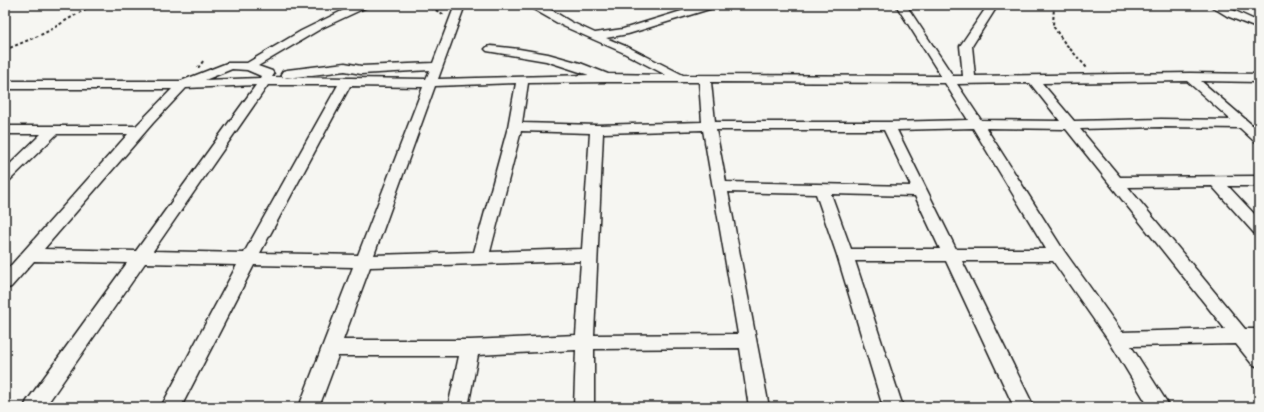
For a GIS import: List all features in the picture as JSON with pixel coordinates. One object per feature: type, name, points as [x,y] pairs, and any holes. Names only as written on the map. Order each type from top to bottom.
[{"type":"street","points":[[249,67],[274,50],[334,16],[363,5]]},
{"type":"street","points":[[531,5],[544,10],[567,24],[626,50],[681,78]]},
{"type":"street","points":[[593,36],[624,32],[712,5]]},
{"type":"street","points":[[901,5],[1058,255],[1117,339],[1160,407]]},
{"type":"street","points":[[969,80],[966,46],[993,5]]},
{"type":"street","points":[[1214,5],[1259,26]]},
{"type":"street","points":[[309,407],[457,12]]},
{"type":"street","points":[[491,49],[516,50],[580,66],[607,78]]},
{"type":"street","points":[[5,283],[139,130],[183,85],[231,65],[249,67],[267,78],[345,83],[431,83],[523,79],[607,78],[1034,80],[1190,76],[1259,78]]},
{"type":"street","points":[[5,86],[183,85],[267,78],[345,67],[361,70],[437,66]]},
{"type":"street","points":[[1190,76],[1259,138]]},
{"type":"street","points":[[34,407],[267,78]]},
{"type":"street","points":[[481,257],[514,127],[523,79]]},
{"type":"street","points":[[705,79],[709,126],[719,187],[759,407]]},
{"type":"street","points":[[1034,80],[1073,126],[1259,359]]},
{"type":"street","points":[[171,407],[248,259],[345,83]]},
{"type":"street","points":[[514,127],[597,129],[709,126],[889,126],[977,124],[1073,126],[1161,123],[1243,124]]},
{"type":"street","points":[[889,126],[1024,407]]},
{"type":"street","points":[[584,407],[585,342],[597,129]]},
{"type":"street","points":[[5,130],[139,130]]},
{"type":"street","points":[[5,177],[53,130]]},
{"type":"street","points":[[1118,182],[1259,181]]},
{"type":"street","points":[[1216,182],[1259,229]]},
{"type":"street","points":[[719,187],[920,191]]},
{"type":"street","points":[[822,189],[845,255],[893,407]]},
{"type":"street","points":[[30,255],[364,261],[590,255]]},
{"type":"street","points":[[845,255],[1058,255]]},
{"type":"street","points":[[1117,339],[1259,336]]},
{"type":"street","points":[[331,348],[470,348],[585,342],[748,341]]},
{"type":"street","points":[[458,407],[470,348]]},
{"type":"path","points":[[5,50],[45,33],[92,5]]},
{"type":"path","points":[[426,5],[444,15],[457,12]]},
{"type":"path","points":[[1054,5],[1053,26],[1064,42],[1095,78]]}]
